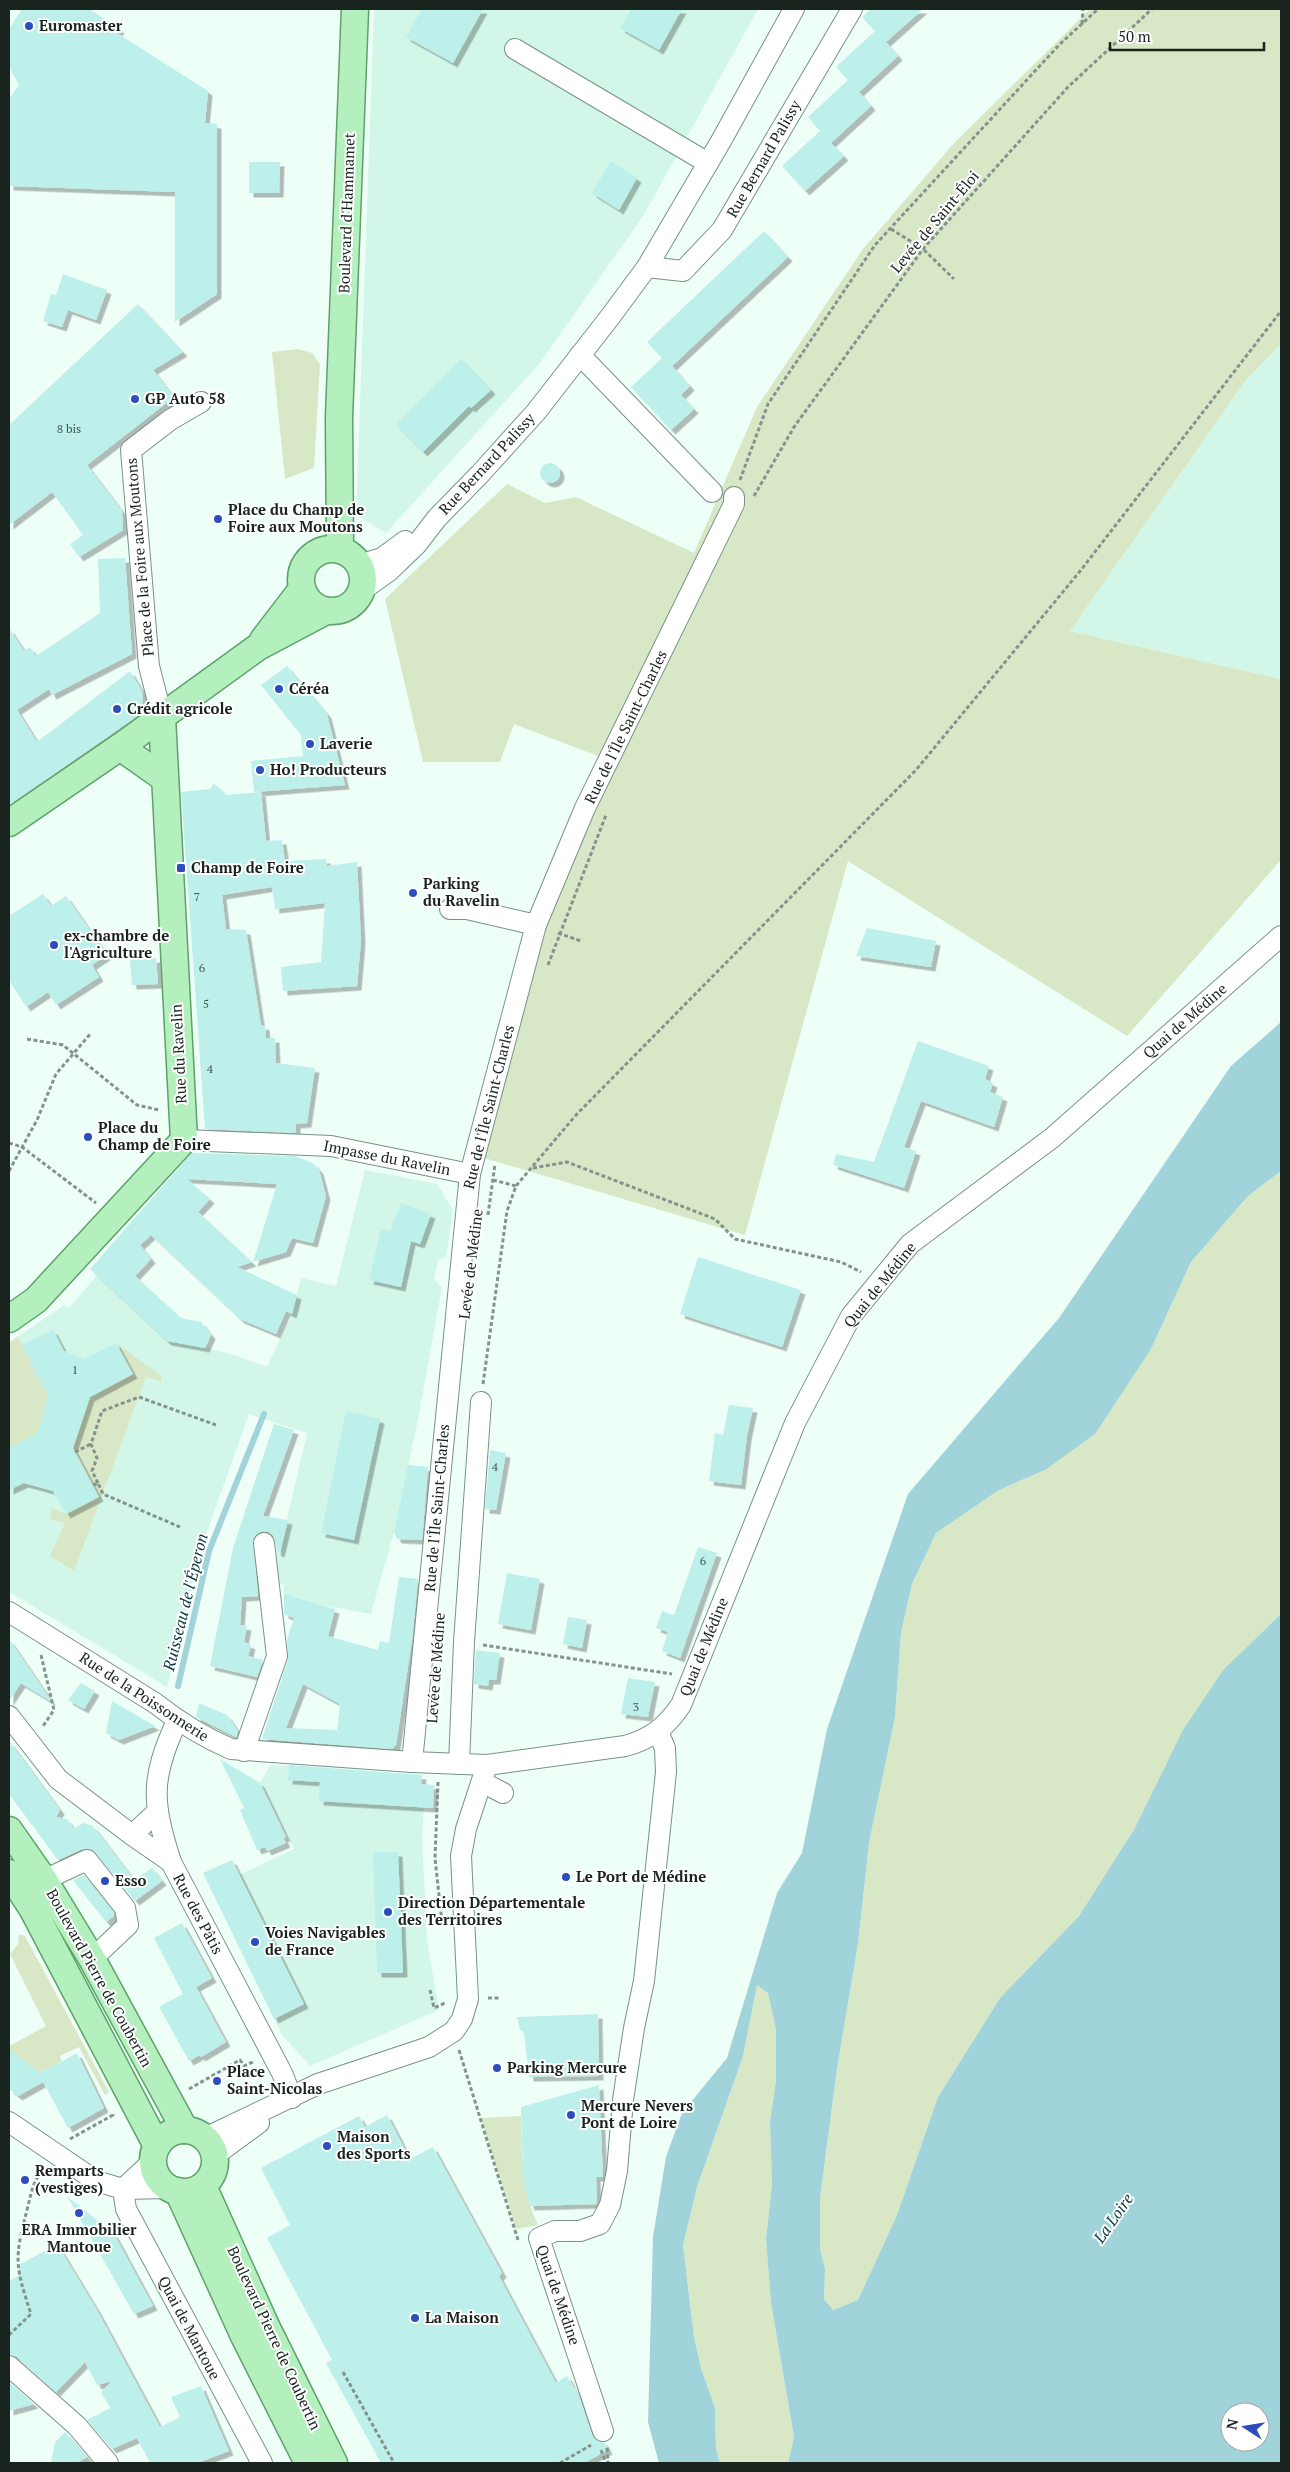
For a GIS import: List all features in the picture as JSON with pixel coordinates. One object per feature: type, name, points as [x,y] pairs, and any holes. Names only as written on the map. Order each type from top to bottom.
[{"type":"main road","name":"Boulevard d'Hammamet","points":[[340,556],[339,417],[355,9]]},
{"type":"main road","points":[[9,823],[120,747],[258,647],[326,611],[344,609],[351,605],[361,591],[363,574],[340,556],[306,563],[301,580],[302,589],[311,603],[326,611]]},
{"type":"main road","points":[[258,647],[302,589]]},
{"type":"main road","name":"Rue du Ravelin","points":[[162,717],[184,1140]]},
{"type":"main road","points":[[120,747],[164,778]]},
{"type":"main road","points":[[9,1319],[36,1300],[184,1140]]},
{"type":"main road","name":"Boulevard Pierre de Coubertin","points":[[9,1830],[44,1880],[92,1959],[159,2085],[201,2142]]},
{"type":"main road","name":"Boulevard Pierre de Coubertin","points":[[9,1873],[32,1908],[155,2154]]},
{"type":"main road","points":[[168,2134],[201,2142],[212,2172],[183,2188],[157,2176],[155,2154],[168,2134]]},
{"type":"main road","name":"Boulevard Pierre de Coubertin","points":[[183,2188],[244,2336],[308,2463]]},
{"type":"main road","name":"Boulevard Pierre de Coubertin","points":[[183,2188],[266,2326],[334,2463]]},
{"type":"street","name":"Rue Bernard Palissy","points":[[361,591],[389,571],[418,544],[437,518],[536,412],[647,267],[708,163],[794,9]]},
{"type":"street","name":"Rue Bernard Palissy","points":[[647,267],[682,271],[722,230],[852,9]]},
{"type":"street","points":[[515,49],[708,163]]},
{"type":"street","points":[[580,355],[712,492]]},
{"type":"street","name":"Place de la Foire aux Moutons","points":[[162,717],[149,666],[131,450],[170,420],[201,402]]},
{"type":"street","name":"Rue de l'Île Saint-Charles","points":[[412,1762],[470,1174],[536,925],[585,808],[715,548],[734,504],[742,499]]},
{"type":"street","name":"Rue Bernard Palissy","points":[[340,556],[382,558],[437,518]]},
{"type":"street","points":[[450,909],[467,909],[536,925]]},
{"type":"street","name":"Quai de Médine","points":[[440,1764],[459,1764],[484,1773],[625,1746],[642,1741],[658,1732],[670,1722],[681,1705],[795,1423],[851,1316],[910,1244],[1052,1138],[1281,936]]},
{"type":"street","name":"Impasse du Ravelin","points":[[184,1140],[331,1146],[371,1152],[470,1174]]},
{"type":"street","points":[[459,1764],[464,1642],[481,1402]]},
{"type":"street","points":[[244,1751],[277,1656],[264,1543]]},
{"type":"street","name":"Rue de la Poissonnerie","points":[[9,1612],[155,1703],[177,1721],[204,1738],[231,1749],[440,1764]]},
{"type":"street","points":[[9,1716],[58,1779],[171,1862]]},
{"type":"street","name":"Rue des Pâtis","points":[[177,1721],[166,1745],[156,1780],[156,1812],[171,1862],[271,2052],[292,2098]]},
{"type":"street","name":"Quai de Médine","points":[[600,2436],[539,2238],[556,2231],[580,2231],[600,2224],[610,2205],[617,2171],[623,2100],[632,2037],[644,1981],[666,1772],[665,1748],[658,1732]]},
{"type":"street","points":[[201,2142],[318,2084],[429,2047],[454,2031],[462,2019],[468,1999],[461,1856],[466,1829],[484,1773],[503,1793]]},
{"type":"street","points":[[132,1835],[156,1812]]},
{"type":"street","points":[[44,1880],[87,1860],[125,1908],[128,1926],[92,1959]]},
{"type":"street","points":[[9,2122],[96,2181],[123,2189],[183,2188]]},
{"type":"street","points":[[123,2189],[155,2154]]},
{"type":"street","name":"Quai de Mantoue","points":[[123,2189],[126,2209],[262,2463]]},
{"type":"street","points":[[9,2366],[77,2426],[108,2463]]},
{"type":"path","points":[[1082,24],[1083,9]]},
{"type":"path","points":[[742,499],[768,404],[875,245],[1060,46],[1098,9]]},
{"type":"path","name":"Levée de Saint-Éloi","points":[[742,499],[923,249],[1068,87],[1152,9]]},
{"type":"path","points":[[891,229],[923,249],[954,279]]},
{"type":"path","points":[[481,1402],[507,1211],[516,1186],[576,1115],[916,770],[1081,570],[1281,311]]},
{"type":"path","points":[[546,970],[610,806]]},
{"type":"path","points":[[536,925],[581,941]]},
{"type":"path","points":[[9,1171],[56,1074],[91,1033]]},
{"type":"path","points":[[27,1039],[63,1045],[137,1105],[183,1114]]},
{"type":"path","points":[[9,1143],[22,1147],[98,1204]]},
{"type":"path","points":[[533,1168],[567,1162],[715,1218],[735,1239],[841,1262],[880,1281]]},
{"type":"path","name":"Levée de Médine","points":[[488,1218],[495,1163]]},
{"type":"path","points":[[493,1180],[516,1186]]},
{"type":"path","points":[[180,1527],[103,1494],[92,1471],[97,1458],[91,1444],[102,1411],[139,1397],[216,1425]]},
{"type":"path","points":[[75,1452],[91,1444]]},
{"type":"path","points":[[93,1485],[98,1483]]},
{"type":"path","points":[[30,1743],[54,1710],[34,1628]]},
{"type":"path","points":[[464,1642],[692,1677]]},
{"type":"path","points":[[430,1990],[434,2008],[450,2001]]},
{"type":"path","points":[[159,2085],[172,2078],[181,2094],[240,2060],[244,2066],[271,2052]]},
{"type":"path","points":[[56,2154],[68,2140],[113,2115],[108,2107]]},
{"type":"path","points":[[9,2335],[31,2314],[22,2293],[17,2266],[18,2241],[32,2189]]},
{"type":"path","points":[[343,2372],[394,2463]]},
{"type":"path","points":[[560,2463],[600,2436]]},
{"type":"shaded area","points":[[374,9],[758,9],[643,216],[540,363],[386,533],[356,515]]},
{"type":"shaded area","points":[[1090,9],[1281,9],[1281,344],[1246,380],[1070,631],[1281,679],[1281,860],[1127,1036],[848,861],[745,1235],[484,1158],[549,918],[616,763],[514,724],[500,762],[423,762],[385,599],[507,484],[545,503],[576,497],[694,553],[757,407],[863,249],[955,142]]},
{"type":"shaded area","points":[[1281,344],[1281,679],[1070,631],[1246,380]]},
{"type":"shaded area","points":[[298,349],[312,353],[320,364],[314,468],[285,479],[272,352]]},
{"type":"shaded area","points":[[365,1170],[437,1184],[453,1210],[446,1257],[438,1260],[434,1279],[442,1287],[418,1420],[394,1532],[371,1614],[321,1605],[284,1594],[284,1585],[277,1583],[273,1552],[279,1553],[307,1433],[249,1414],[202,1546],[167,1687],[9,1592],[9,1343],[64,1305],[69,1308],[97,1275],[205,1348],[232,1354],[267,1367],[292,1314],[301,1278],[336,1286]]},
{"type":"shaded area","points":[[1281,1171],[1281,1614],[1224,1669],[1135,1828],[1079,1916],[1000,1998],[938,2097],[897,2215],[858,2300],[833,2310],[824,2299],[825,2269],[820,2249],[820,2198],[837,2069],[858,1944],[869,1843],[895,1717],[901,1633],[912,1584],[936,1533],[999,1490],[1045,1470],[1151,1349],[1191,1262],[1248,1196]]},
{"type":"shaded area","points":[[18,1336],[48,1397],[37,1434],[9,1448],[9,1343]]},
{"type":"shaded area","points":[[116,1343],[161,1376],[161,1381],[146,1377],[74,1571],[50,1556],[65,1523],[50,1519],[52,1508],[66,1514],[99,1497],[73,1448],[90,1397],[133,1374]]},
{"type":"shaded area","points":[[270,1765],[422,1775],[421,1784],[434,1785],[433,1808],[424,1807],[422,1836],[427,1939],[439,2010],[310,2066],[282,2035],[203,1873],[239,1875],[294,1849],[260,1783]]},
{"type":"shaded area","points":[[19,1934],[25,1936],[109,2092],[105,2095],[79,2047],[60,2056],[62,2061],[38,2074],[9,2049],[9,2046],[46,2026],[10,1954],[18,1944]]},
{"type":"shaded area","points":[[757,1984],[768,1993],[776,2029],[776,2081],[770,2121],[772,2184],[766,2239],[771,2303],[794,2437],[788,2463],[720,2463],[716,2449],[715,2408],[701,2368],[694,2337],[683,2245],[697,2187],[743,2056]]},
{"type":"shaded area","points":[[521,2116],[525,2185],[538,2225],[516,2229],[481,2118]]},
{"type":"water","name":"La Loire","points":[[1281,1022],[1281,1171],[1248,1196],[1191,1262],[1151,1349],[1095,1434],[1045,1470],[999,1490],[936,1533],[912,1584],[901,1633],[895,1717],[869,1843],[858,1944],[837,2069],[820,2198],[820,2249],[825,2269],[824,2299],[833,2310],[858,2300],[897,2215],[938,2097],[1000,1998],[1079,1916],[1135,1828],[1183,1730],[1224,1669],[1281,1614],[1281,2463],[788,2463],[794,2437],[771,2303],[766,2239],[772,2184],[770,2121],[776,2081],[776,2029],[768,1993],[757,1985],[743,2056],[697,2187],[683,2245],[694,2337],[701,2368],[715,2408],[716,2449],[720,2463],[659,2463],[648,2422],[653,2237],[666,2157],[682,2113],[727,2058],[777,1893],[802,1853],[827,1729],[908,1494],[1059,1318],[1231,1066]]},
{"type":"building","points":[[22,9],[89,9],[120,29],[117,33],[208,91],[205,123],[217,124],[217,294],[175,322],[175,192],[9,186],[9,99],[19,85],[9,67],[9,29]]},
{"type":"building","points":[[422,9],[483,9],[453,63],[406,37]]},
{"type":"building","points":[[631,9],[682,9],[659,50],[620,28]]},
{"type":"building","points":[[871,9],[923,9],[886,42],[898,56],[859,92],[871,106],[831,143],[844,156],[805,191],[782,166],[820,131],[808,117],[848,80],[836,67],[875,31],[862,17]]},
{"type":"building","points":[[611,161],[637,178],[619,210],[592,193]]},
{"type":"building","points":[[249,162],[280,162],[279,193],[249,193]]},
{"type":"building","points":[[764,231],[788,257],[672,366],[690,386],[681,395],[694,409],[671,430],[631,387],[662,358],[647,342]]},
{"type":"building","points":[[63,274],[107,290],[96,320],[68,310],[62,327],[43,321],[51,294],[56,295]]},
{"type":"building","points":[[138,304],[183,352],[153,370],[174,397],[87,465],[122,511],[123,530],[79,557],[70,544],[83,535],[52,492],[9,525],[9,425]]},
{"type":"building","points":[[461,359],[491,390],[471,408],[469,406],[423,452],[396,425]]},
{"type":"building","points":[[550,463],[557,466],[560,473],[557,480],[550,483],[543,480],[540,473],[543,466]]},
{"type":"building","points":[[125,558],[132,654],[52,695],[49,689],[17,710],[37,742],[130,671],[142,691],[143,712],[9,805],[9,628],[24,651],[30,647],[36,656],[100,613],[98,559]]},
{"type":"building","points":[[287,666],[327,714],[345,785],[254,792],[251,761],[303,756],[301,735],[261,685]]},
{"type":"building","points":[[214,783],[226,795],[261,792],[266,841],[282,840],[285,861],[326,859],[327,866],[357,862],[361,940],[357,986],[283,991],[281,967],[321,962],[325,903],[275,909],[272,887],[222,895],[226,929],[246,930],[261,1026],[265,1025],[266,1038],[275,1038],[276,1063],[315,1068],[307,1123],[296,1124],[296,1133],[205,1129],[181,792],[210,789]]},
{"type":"building","name":"ex-chambre de l'Agriculture","points":[[43,894],[51,906],[66,896],[107,955],[92,965],[99,977],[56,1005],[48,992],[26,1007],[9,980],[9,916]]},
{"type":"building","points":[[867,928],[936,941],[931,967],[856,956]]},
{"type":"building","points":[[156,958],[158,984],[132,985],[130,960]]},
{"type":"building","points":[[918,1041],[989,1066],[985,1079],[993,1083],[990,1092],[1003,1097],[994,1127],[921,1101],[904,1147],[916,1151],[904,1188],[833,1165],[836,1154],[874,1162]]},
{"type":"building","points":[[192,1153],[295,1156],[313,1163],[319,1170],[326,1196],[313,1243],[292,1238],[286,1252],[253,1262],[277,1184],[187,1179],[210,1199],[198,1212],[252,1262],[237,1267],[297,1295],[292,1314],[286,1311],[276,1334],[240,1319],[151,1235],[140,1245],[151,1259],[135,1276],[181,1318],[201,1322],[211,1335],[205,1348],[167,1341],[90,1269]]},
{"type":"building","points":[[401,1203],[431,1214],[420,1244],[411,1241],[401,1287],[369,1280],[381,1229],[390,1231]]},
{"type":"building","points":[[698,1257],[801,1290],[782,1347],[680,1314]]},
{"type":"building","points":[[53,1330],[64,1351],[84,1359],[116,1343],[133,1374],[90,1397],[73,1448],[99,1497],[66,1514],[53,1491],[24,1483],[9,1490],[9,1448],[37,1434],[48,1397],[22,1345]]},
{"type":"building","points":[[729,1405],[753,1408],[747,1436],[741,1485],[709,1481],[715,1433],[723,1435]]},
{"type":"building","points":[[346,1411],[380,1419],[354,1540],[321,1533]]},
{"type":"building","points":[[274,1424],[294,1430],[263,1516],[288,1520],[280,1553],[277,1552],[274,1536],[269,1532],[262,1531],[253,1538],[258,1596],[242,1597],[240,1625],[247,1626],[244,1642],[251,1645],[248,1656],[263,1660],[257,1677],[210,1666],[233,1548]]},
{"type":"building","points":[[490,1450],[506,1453],[496,1510],[485,1509]]},
{"type":"building","points":[[408,1465],[428,1467],[422,1540],[397,1539],[394,1532]]},
{"type":"building","points":[[698,1547],[717,1553],[680,1658],[662,1651],[668,1632],[656,1628],[662,1611],[674,1615]]},
{"type":"building","points":[[507,1573],[540,1579],[531,1630],[498,1624]]},
{"type":"building","points":[[399,1577],[418,1579],[412,1640],[396,1745],[392,1749],[262,1739],[288,1659],[287,1640],[294,1618],[284,1614],[284,1594],[335,1609],[328,1636],[378,1650],[380,1641],[389,1643]],"holes":[[[303,1684],[340,1704],[337,1730],[286,1728]]]},
{"type":"building","points":[[568,1617],[587,1620],[582,1648],[563,1644]]},
{"type":"building","points":[[9,1639],[52,1702],[21,1683],[9,1701]]},
{"type":"building","points":[[476,1650],[500,1653],[496,1680],[489,1680],[488,1686],[474,1684]]},
{"type":"building","points":[[628,1678],[655,1682],[648,1717],[621,1714]]},
{"type":"building","points":[[81,1683],[95,1691],[84,1709],[68,1700]]},
{"type":"building","points":[[112,1701],[155,1726],[119,1740],[106,1733]]},
{"type":"building","points":[[199,1703],[227,1715],[238,1731],[236,1737],[196,1717]]},
{"type":"building","points":[[9,1741],[60,1810],[56,1817],[67,1819],[74,1829],[83,1823],[93,1826],[134,1880],[152,1868],[162,1881],[135,1901],[93,1850],[82,1849],[58,1860],[9,1794]]},
{"type":"building","points":[[220,1759],[260,1783],[286,1837],[283,1838],[286,1843],[267,1851],[265,1847],[257,1850],[240,1810],[244,1808]]},
{"type":"building","points":[[289,1765],[422,1775],[421,1784],[434,1785],[433,1808],[319,1801],[320,1782],[288,1780]]},
{"type":"building","name":"Direction Départementale des Territoires","points":[[373,1852],[398,1852],[403,1973],[377,1973]]},
{"type":"building","name":"Voies Navigables de France","points":[[232,1860],[304,2004],[274,2019],[203,1873]]},
{"type":"building","points":[[84,1875],[114,1913],[114,1916],[106,1922],[73,1880]]},
{"type":"building","points":[[182,1923],[212,1978],[183,1994],[154,1938]]},
{"type":"building","points":[[196,1987],[226,2042],[201,2057],[200,2055],[189,2061],[159,2007]]},
{"type":"building","points":[[598,2014],[599,2076],[529,2077],[524,2031],[520,2030],[517,2017]]},
{"type":"building","points":[[9,2049],[40,2073],[77,2053],[104,2108],[68,2128],[43,2082],[18,2096],[9,2089]]},
{"type":"building","points":[[599,2085],[603,2177],[596,2177],[597,2204],[530,2206],[523,2180],[521,2107]]},
{"type":"building","name":"La Maison","points":[[387,2115],[410,2159],[433,2147],[502,2273],[499,2276],[556,2383],[567,2376],[574,2388],[576,2387],[592,2435],[596,2440],[604,2442],[608,2450],[584,2463],[381,2463],[326,2363],[332,2360],[267,2238],[290,2225],[261,2168],[359,2116],[365,2127]]},
{"type":"building","points":[[67,2196],[114,2234],[153,2306],[134,2314]]},
{"type":"building","points":[[57,2244],[97,2310],[160,2427],[180,2417],[171,2397],[201,2386],[229,2451],[197,2463],[150,2463],[137,2438],[112,2449],[87,2420],[110,2408],[101,2392],[112,2381],[97,2385],[85,2362],[56,2392],[17,2357],[9,2354],[9,2281],[18,2276],[19,2265]]},
{"type":"building","points":[[9,2382],[34,2404],[9,2411]]},
{"type":"building","points":[[65,2432],[87,2457],[77,2463],[51,2463],[55,2442]]},
{"type":"waterway","name":"Ruisseau de l'Éperon","points":[[178,1686],[209,1551],[264,1414]]},
{"type":"place","name":"Euromaster","points":[[29,26]]},
{"type":"place","name":"GP Auto 58","points":[[135,399]]},
{"type":"place","name":"Place du Champ de Foire aux Moutons","points":[[218,519]]},
{"type":"place","name":"Céréa","points":[[279,689]]},
{"type":"place","name":"Crédit agricole","points":[[117,709]]},
{"type":"place","name":"Laverie","points":[[310,744]]},
{"type":"place","name":"Ho! Producteurs","points":[[260,770]]},
{"type":"place","name":"Champ de Foire","points":[[181,868]]},
{"type":"place","name":"Parking du Ravelin","points":[[413,893]]},
{"type":"place","name":"ex-chambre de l'Agriculture","points":[[54,945]]},
{"type":"place","name":"Place du Champ de Foire","points":[[88,1137]]},
{"type":"place","name":"Le Port de Médine","points":[[566,1877]]},
{"type":"place","name":"Esso","points":[[105,1881]]},
{"type":"place","name":"Direction Départementale des Territoires","points":[[388,1912]]},
{"type":"place","name":"Voies Navigables de France","points":[[255,1942]]},
{"type":"place","name":"Parking Mercure","points":[[497,2068]]},
{"type":"place","name":"Place Saint-Nicolas","points":[[217,2081]]},
{"type":"place","name":"Mercure Nevers Pont de Loire","points":[[571,2115]]},
{"type":"place","name":"Maison des Sports","points":[[327,2146]]},
{"type":"place","name":"Remparts (vestiges)","points":[[25,2180]]},
{"type":"place","name":"ERA Immobilier Mantoue","points":[[79,2213]]},
{"type":"place","name":"La Maison","points":[[415,2318]]}]
